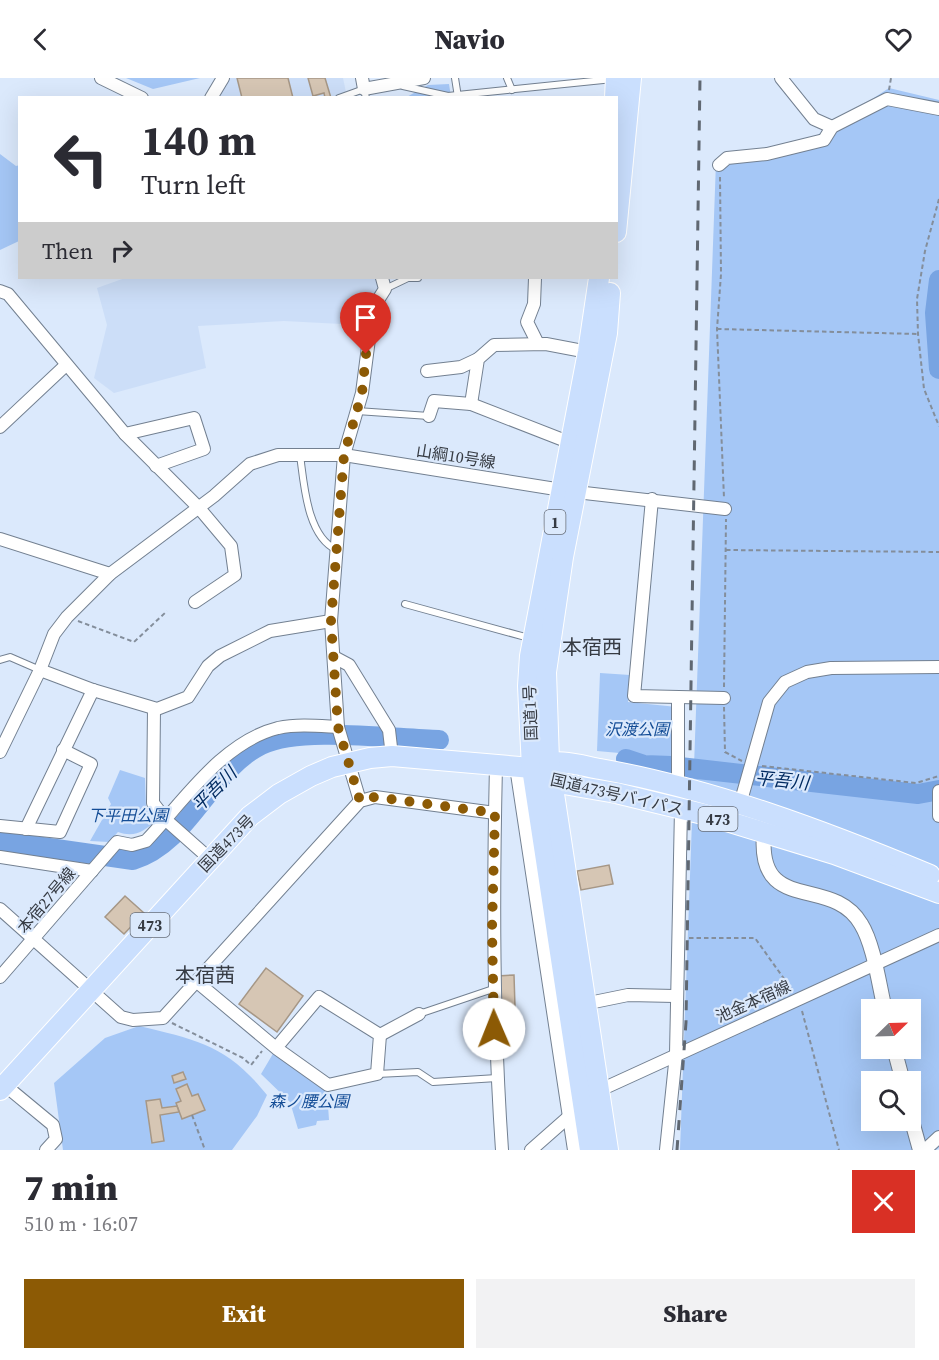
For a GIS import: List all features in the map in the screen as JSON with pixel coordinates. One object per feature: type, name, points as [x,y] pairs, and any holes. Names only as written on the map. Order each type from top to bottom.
[{"type":"highway","points":[[618,158],[620,83]]},
{"type":"highway","name":"国道1号","points":[[533,765],[569,491],[571,443],[599,279]]},
{"type":"highway","name":"国道1号","points":[[590,1150],[583,1102],[554,964],[533,765],[528,686],[533,639],[607,333],[611,279]]},
{"type":"highway","name":"国道473号","points":[[1,1085],[250,816],[279,794],[311,776],[350,762],[392,756],[496,765],[533,765]]},
{"type":"highway","name":"国道473号バイパス","points":[[533,765],[552,782],[681,809],[834,854],[939,879]]},
{"type":"highway","name":"国道473号バイパス","points":[[533,765],[622,773],[741,797],[904,872],[939,893]]},
{"type":"highway","name":"国道1号","points":[[552,782],[584,1004],[583,1102],[608,1150]]},
{"type":"street","points":[[101,78],[138,96]]},
{"type":"street","points":[[212,96],[223,78]]},
{"type":"street","points":[[364,88],[424,78]]},
{"type":"street","points":[[781,78],[814,119],[832,127]]},
{"type":"street","points":[[720,165],[727,158],[767,154],[824,140],[832,127],[887,99],[939,109]]},
{"type":"street","points":[[534,279],[534,304],[527,322],[538,344]]},
{"type":"street","points":[[360,801],[338,727],[331,621],[344,455],[362,393],[373,309],[384,283]]},
{"type":"street","points":[[0,291],[8,294],[125,434],[199,508],[231,546],[235,575],[195,602]]},
{"type":"street","points":[[427,370],[461,367],[478,359],[494,345],[538,344],[588,352]]},
{"type":"street","points":[[471,404],[478,359]]},
{"type":"street","points":[[0,427],[66,365]]},
{"type":"street","points":[[429,416],[434,401],[471,404],[571,443]]},
{"type":"street","points":[[125,434],[194,418],[204,449],[156,466]]},
{"type":"street","name":"山綱10号線","points":[[199,508],[250,464],[278,455],[344,455],[569,491],[725,509]]},
{"type":"street","points":[[652,499],[634,696],[724,698]]},
{"type":"street","points":[[0,752],[40,670],[54,634],[67,617],[110,574],[199,508]]},
{"type":"street","points":[[0,539],[110,574]]},
{"type":"street","points":[[40,670],[154,709],[188,697],[208,666],[219,656],[270,631],[331,621]]},
{"type":"street","points":[[334,657],[349,665],[389,730],[392,756]]},
{"type":"street","points":[[741,797],[753,765],[769,702],[784,682],[807,672],[831,668],[939,668]]},
{"type":"street","points":[[26,829],[93,690]]},
{"type":"street","points":[[678,698],[678,783]]},
{"type":"street","points":[[154,709],[153,803],[166,819],[210,859]]},
{"type":"street","points":[[166,819],[231,752],[256,737],[280,728],[295,726],[338,727]]},
{"type":"street","points":[[0,826],[60,832],[91,764],[63,750]]},
{"type":"street","points":[[496,765],[493,989],[502,1150]]},
{"type":"street","points":[[533,765],[531,861],[554,964]]},
{"type":"street","points":[[0,909],[121,1017],[133,1020],[164,1018],[360,801],[375,797],[495,813]]},
{"type":"street","points":[[666,1150],[676,1053],[675,996],[681,809]]},
{"type":"street","name":"本宿27号線","points":[[0,977],[117,842],[132,845],[146,841],[166,819]]},
{"type":"street","points":[[764,834],[764,863],[771,876],[783,887],[833,901],[850,912],[861,924],[882,999]]},
{"type":"street","points":[[531,861],[543,843]]},
{"type":"street","points":[[0,857],[95,868]]},
{"type":"street","name":"池金本宿線","points":[[531,1150],[583,1102],[676,1053],[939,935]]},
{"type":"street","points":[[197,982],[273,1045],[328,1085],[378,1074],[380,1035]]},
{"type":"street","points":[[584,1004],[628,995],[675,996]]},
{"type":"street","points":[[273,1045],[319,997],[380,1035]]},
{"type":"street","points":[[380,1035],[418,1014]]},
{"type":"street","points":[[1,1085],[53,1125],[58,1145],[46,1150]]},
{"type":"street","points":[[574,1150],[583,1102]]},
{"type":"street","points":[[915,1131],[920,1150]]},
{"type":"street","points":[[925,1150],[939,1137]]},
{"type":"lane","points":[[455,78],[458,96]]},
{"type":"lane","points":[[507,78],[517,96]]},
{"type":"lane","points":[[393,84],[448,96],[458,96],[515,89],[620,83]]},
{"type":"lane","points":[[344,96],[364,88]]},
{"type":"lane","points":[[384,283],[403,279]]},
{"type":"lane","points":[[356,411],[429,416]]},
{"type":"lane","points":[[300,455],[308,509],[326,546],[338,551]]},
{"type":"lane","points":[[405,604],[533,639]]},
{"type":"lane","points":[[0,660],[10,657],[40,670]]},
{"type":"lane","points":[[418,1014],[493,989]]},
{"type":"lane","points":[[378,1074],[418,1071],[433,1082],[497,1078]]},
{"type":"path","points":[[720,165],[721,274],[717,329],[726,550],[725,752],[753,765],[916,783],[939,776]]},
{"type":"path","points":[[939,199],[925,251],[917,299],[924,389],[939,426]]},
{"type":"path","points":[[717,329],[918,334]]},
{"type":"path","points":[[726,550],[939,552]]},
{"type":"path","points":[[67,617],[134,642],[167,611]]},
{"type":"path","points":[[164,1018],[243,1058],[251,1065],[273,1045]]},
{"type":"path","points":[[192,1115],[205,1150]]},
{"type":"shaded area","points":[[228,78],[343,78],[347,96],[218,96]]},
{"type":"shaded area","points":[[122,279],[377,279],[380,287],[360,325],[284,321],[198,326],[206,368],[114,393],[94,378],[107,325],[97,288]]},
{"type":"green space","points":[[126,78],[200,78],[153,89]]},
{"type":"green space","points":[[449,84],[451,96],[409,96],[428,85]]},
{"type":"green space","points":[[889,88],[939,100],[939,1148],[936,1150],[680,1150],[716,162],[816,136]]},
{"type":"green space","points":[[0,154],[18,166],[18,241],[0,250]]},
{"type":"green space","name":"沢渡公園","points":[[600,673],[630,675],[628,702],[677,707],[675,758],[597,751]]},
{"type":"green space","name":"下平田公園","points":[[120,770],[145,778],[146,807],[157,820],[134,834],[118,832],[109,842],[90,841],[111,804],[108,798]]},
{"type":"green space","points":[[139,1026],[195,1041],[225,1055],[253,1079],[267,1095],[257,1116],[232,1150],[63,1150],[54,1083],[105,1038]]},
{"type":"green space","name":"森ノ腰公園","points":[[274,1052],[327,1091],[329,1120],[317,1121],[316,1125],[298,1129],[290,1102],[261,1074]]},
{"type":"building","points":[[237,78],[288,78],[292,96],[242,96]]},
{"type":"building","points":[[308,78],[325,78],[330,96],[325,96],[324,93],[313,96]]},
{"type":"building","points":[[609,865],[613,884],[581,890],[577,871]]},
{"type":"building","points":[[125,896],[144,913],[124,934],[105,917]]},
{"type":"building","points":[[266,968],[303,996],[277,1032],[239,1004]]},
{"type":"building","points":[[514,975],[515,1007],[498,1007],[497,976]]},
{"type":"building","points":[[183,1072],[186,1079],[174,1083],[172,1076]]},
{"type":"building","points":[[187,1084],[192,1096],[198,1094],[205,1110],[182,1119],[176,1103],[181,1101],[176,1089]]},
{"type":"building","points":[[160,1099],[162,1108],[177,1106],[179,1112],[160,1115],[164,1141],[152,1143],[146,1101]]},
{"type":"waterway","points":[[939,280],[935,313],[939,369]]},
{"type":"waterway","name":"平吾川","points":[[0,841],[133,860],[169,839],[227,772],[261,745],[278,739],[323,735],[439,740]]},
{"type":"waterway","name":"平吾川","points":[[626,759],[644,765],[671,766],[918,794],[939,790]]},
{"type":"railway","points":[[677,1150],[686,1022],[700,78]]},
{"type":"district","name":"本宿西","points":[[592,647]]},
{"type":"district","name":"本宿茜","points":[[205,975]]},
{"type":"route","points":[[366,354],[362,393],[344,455],[331,621],[338,727],[360,801],[375,797],[495,813],[492,929],[494,1029]]}]
